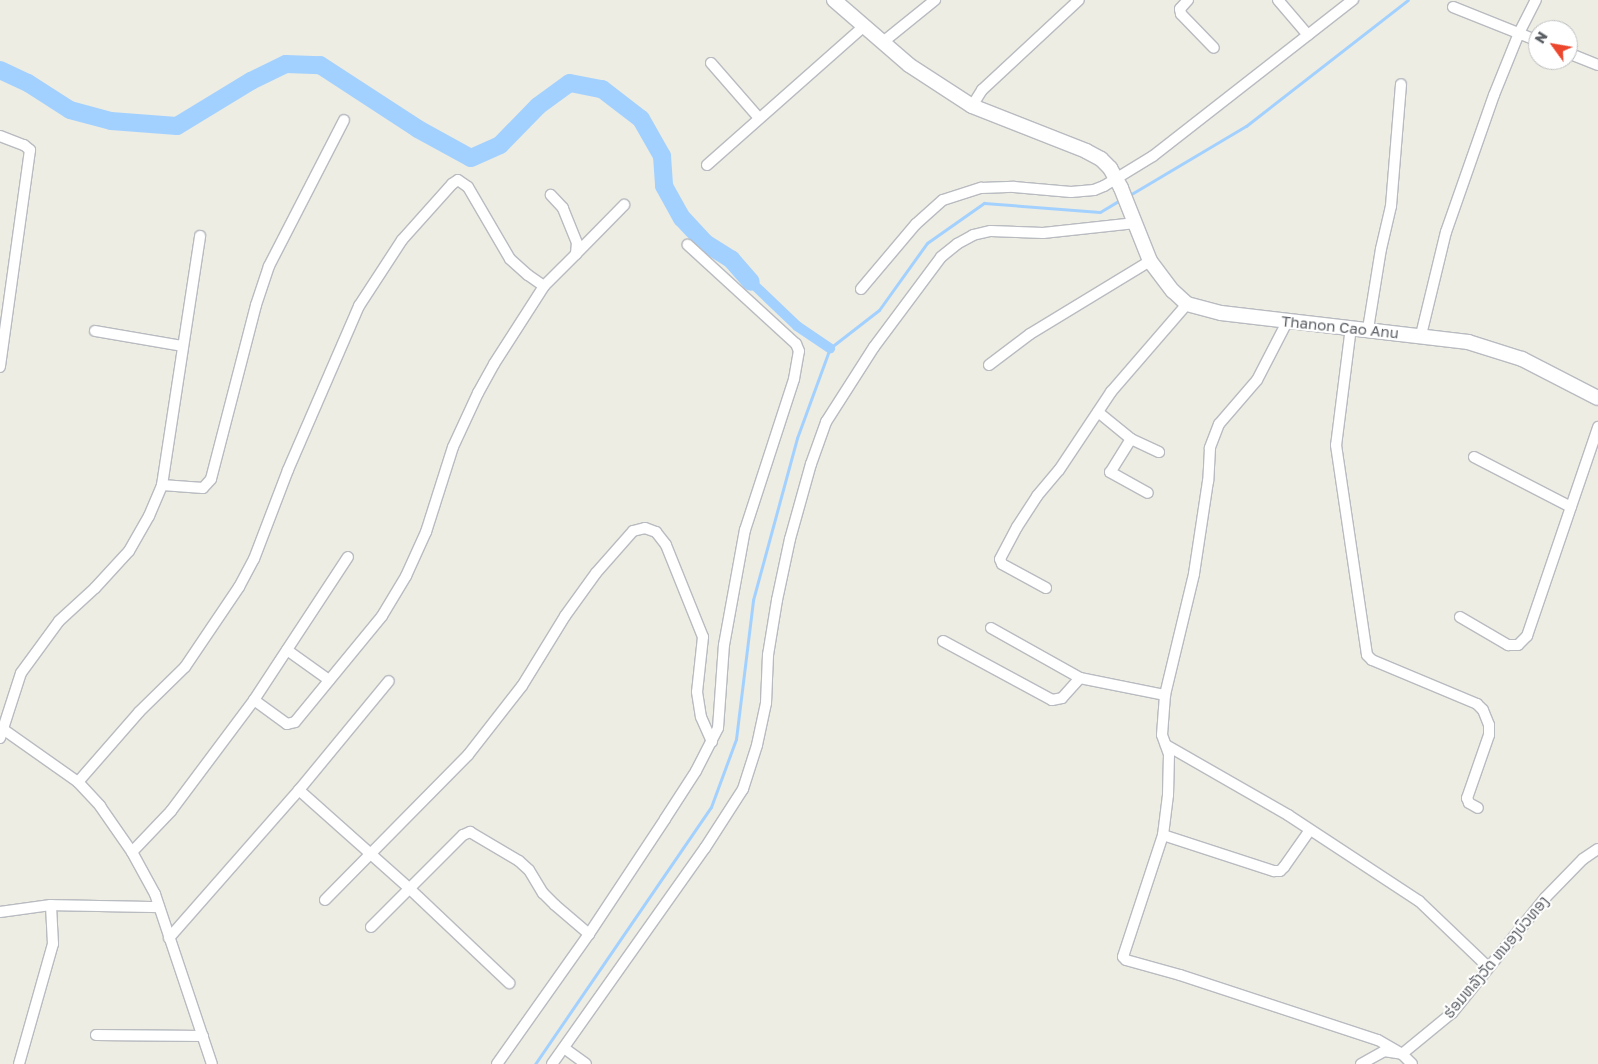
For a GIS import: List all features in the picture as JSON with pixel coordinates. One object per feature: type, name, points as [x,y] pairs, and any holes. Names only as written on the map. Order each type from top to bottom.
[{"type":"street","points":[[834,0],[910,66],[972,106],[1086,151],[1101,159],[1118,183]]},
{"type":"street","points":[[883,42],[935,0]]},
{"type":"street","points":[[972,106],[982,90],[1079,0]]},
{"type":"street","points":[[1188,0],[1180,9],[1180,14],[1214,48]]},
{"type":"street","points":[[1278,0],[1308,35]]},
{"type":"street","points":[[861,289],[916,224],[943,200],[981,188],[1014,187],[1071,192],[1094,190],[1118,183],[1353,0]]},
{"type":"street","points":[[1420,335],[1446,232],[1494,95],[1519,33],[1536,0]]},
{"type":"street","points":[[1453,7],[1528,37]]},
{"type":"street","points":[[707,166],[865,25]]},
{"type":"street","points":[[1578,57],[1598,65]]},
{"type":"street","points":[[711,63],[760,118]]},
{"type":"street","points":[[1368,329],[1380,248],[1391,206],[1401,84]]},
{"type":"street","points":[[162,485],[203,488],[211,479],[256,305],[269,266],[344,120]]},
{"type":"street","points":[[0,136],[24,145],[30,150],[0,367]]},
{"type":"street","points":[[78,782],[139,712],[185,667],[239,587],[254,559],[288,470],[359,306],[402,240],[452,184],[458,180],[468,188],[510,259],[544,286]]},
{"type":"street","name":"Thanon Cao Anu","points":[[1118,183],[1150,261],[1172,291],[1187,304],[1212,312],[1468,342],[1508,353],[1598,398]]},
{"type":"street","points":[[551,195],[563,208],[577,243],[576,254]]},
{"type":"street","points":[[254,700],[287,724],[291,724],[382,616],[406,576],[426,532],[453,447],[478,393],[544,286],[624,205]]},
{"type":"street","points":[[552,1064],[705,848],[743,789],[758,746],[766,703],[768,655],[777,600],[790,540],[811,464],[826,422],[874,347],[941,257],[957,244],[973,235],[991,231],[1043,233],[1135,223]]},
{"type":"street","points":[[200,236],[162,485],[149,516],[129,551],[95,588],[59,621],[21,673],[1,731],[78,782],[100,806],[132,852],[145,874],[160,907],[212,1064]]},
{"type":"street","points":[[497,1064],[589,934],[696,771],[718,728],[724,645],[745,530],[794,379],[799,351],[796,344],[688,245]]},
{"type":"street","points":[[989,365],[1030,334],[1150,261]]},
{"type":"street","points":[[1046,588],[1002,564],[1000,559],[1017,527],[1037,496],[1059,470],[1111,392],[1187,304]]},
{"type":"street","points":[[1287,322],[1257,380],[1228,412],[1214,435],[1210,448],[1208,481],[1194,574],[1165,695],[1162,735],[1169,754],[1168,795],[1163,835],[1123,953],[1126,960],[1180,975],[1378,1040],[1402,1054],[1412,1064]]},
{"type":"street","points":[[1350,327],[1336,445],[1367,655],[1372,660],[1477,704],[1483,710],[1489,725],[1489,735],[1467,798],[1468,803],[1478,808]]},
{"type":"street","points":[[95,331],[183,346]]},
{"type":"street","points":[[1098,412],[1131,439],[1159,452]]},
{"type":"street","points":[[1460,617],[1508,645],[1522,643],[1527,636],[1598,427]]},
{"type":"street","points":[[1131,439],[1110,472],[1148,493]]},
{"type":"street","points":[[1474,457],[1572,507]]},
{"type":"street","points":[[325,900],[468,755],[522,686],[565,616],[596,573],[633,532],[645,528],[656,532],[666,546],[703,637],[697,692],[701,717],[712,742]]},
{"type":"street","points":[[132,852],[171,811],[254,700],[348,557]]},
{"type":"street","points":[[991,628],[1080,678],[1165,695]]},
{"type":"street","points":[[943,641],[1052,700],[1062,698],[1080,678]]},
{"type":"street","points":[[287,650],[329,680]]},
{"type":"street","points":[[170,938],[299,790],[389,682]]},
{"type":"street","points":[[1166,745],[1310,830],[1420,901],[1488,967]]},
{"type":"street","points":[[299,790],[410,889],[509,984]]},
{"type":"street","points":[[1163,835],[1274,871],[1280,871],[1310,830]]},
{"type":"street","points":[[372,927],[463,835],[470,832],[519,861],[529,870],[543,893],[555,906],[589,934]]},
{"type":"street","name":"ຮ່ອມຫລັງວັດ ຫນອງບົວທອງ","points":[[1402,1054],[1452,1013],[1545,898],[1583,859],[1598,849]]},
{"type":"street","points":[[0,912],[51,905],[160,907]]},
{"type":"street","points":[[19,1064],[53,944],[51,905]]},
{"type":"street","points":[[96,1035],[203,1036]]},
{"type":"street","points":[[564,1048],[586,1064]]},
{"type":"street","points":[[1361,1064],[1384,1051],[1402,1054]]},
{"type":"waterway","points":[[1128,196],[1246,126],[1408,0]]},
{"type":"waterway","points":[[0,70],[28,83],[70,110],[111,121],[177,126],[251,81],[286,64],[320,65],[418,129],[471,158],[500,145],[538,106],[570,83],[602,89],[641,119],[662,156],[664,186],[682,218],[705,243],[731,259],[751,282]]},
{"type":"waterway","points":[[535,1064],[711,807],[736,739],[753,600],[797,438],[830,348],[879,310],[927,243],[984,203],[1100,212],[1122,199]]},
{"type":"waterway","points":[[751,282],[797,326],[830,348]]}]
